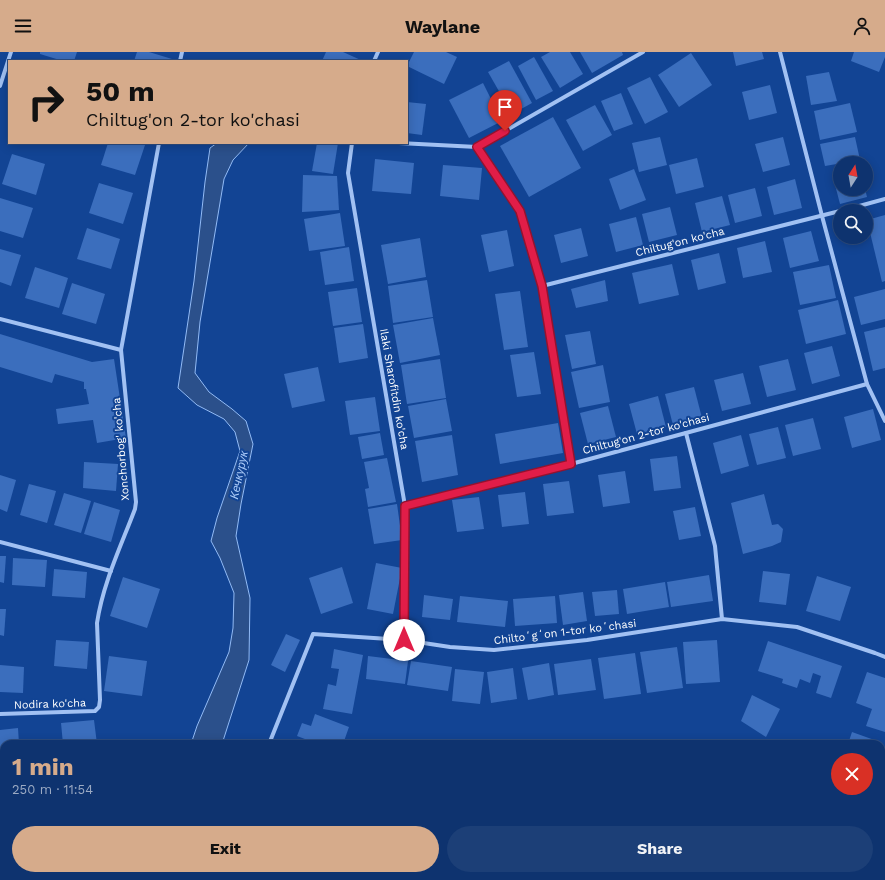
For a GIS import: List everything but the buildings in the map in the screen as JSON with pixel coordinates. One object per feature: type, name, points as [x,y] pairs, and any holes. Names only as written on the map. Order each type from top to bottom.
[{"type":"street","points":[[408,143],[477,147],[643,52]]},
{"type":"street","points":[[780,52],[822,216],[868,384],[885,421]]},
{"type":"street","points":[[0,86],[8,61]]},
{"type":"street","name":"Xonchorbog' ko'cha","points":[[99,707],[97,622],[100,603],[135,509],[136,502],[121,350],[159,144]]},
{"type":"street","name":"Ilaki Sharofitdin ko'cha","points":[[352,144],[348,173],[405,506],[404,640]]},
{"type":"street","points":[[477,147],[520,211],[542,286],[571,464]]},
{"type":"street","name":"Chiltug'on ko'cha","points":[[866,204],[885,199]]},
{"type":"street","name":"Chiltug'on ko'cha","points":[[542,286],[833,213]]},
{"type":"street","points":[[0,319],[121,350]]},
{"type":"street","name":"Chiltug'on 2-tor ko'chasi","points":[[405,506],[571,464],[868,384]]},
{"type":"street","points":[[686,433],[715,546],[722,620]]},
{"type":"street","points":[[0,542],[111,571]]},
{"type":"street","name":"Chiltoʻgʻon 1-tor koʻchasi","points":[[271,740],[313,634],[404,640],[450,647],[494,650],[587,640],[722,620],[797,627],[885,657]]},
{"type":"street","name":"Nodira ko'cha","points":[[0,714],[95,711],[99,707]]},
{"type":"water","name":"Кечкурук","points":[[216,144],[248,144],[233,160],[224,179],[200,322],[195,373],[209,392],[246,421],[253,444],[236,536],[250,598],[249,660],[223,740],[192,740],[229,652],[233,628],[234,593],[220,558],[211,541],[217,518],[240,451],[235,432],[224,419],[197,405],[178,388],[194,281],[210,148]]},
{"type":"route","points":[[404,640],[405,506],[571,464],[542,286],[520,211],[477,147],[505,131]]}]
